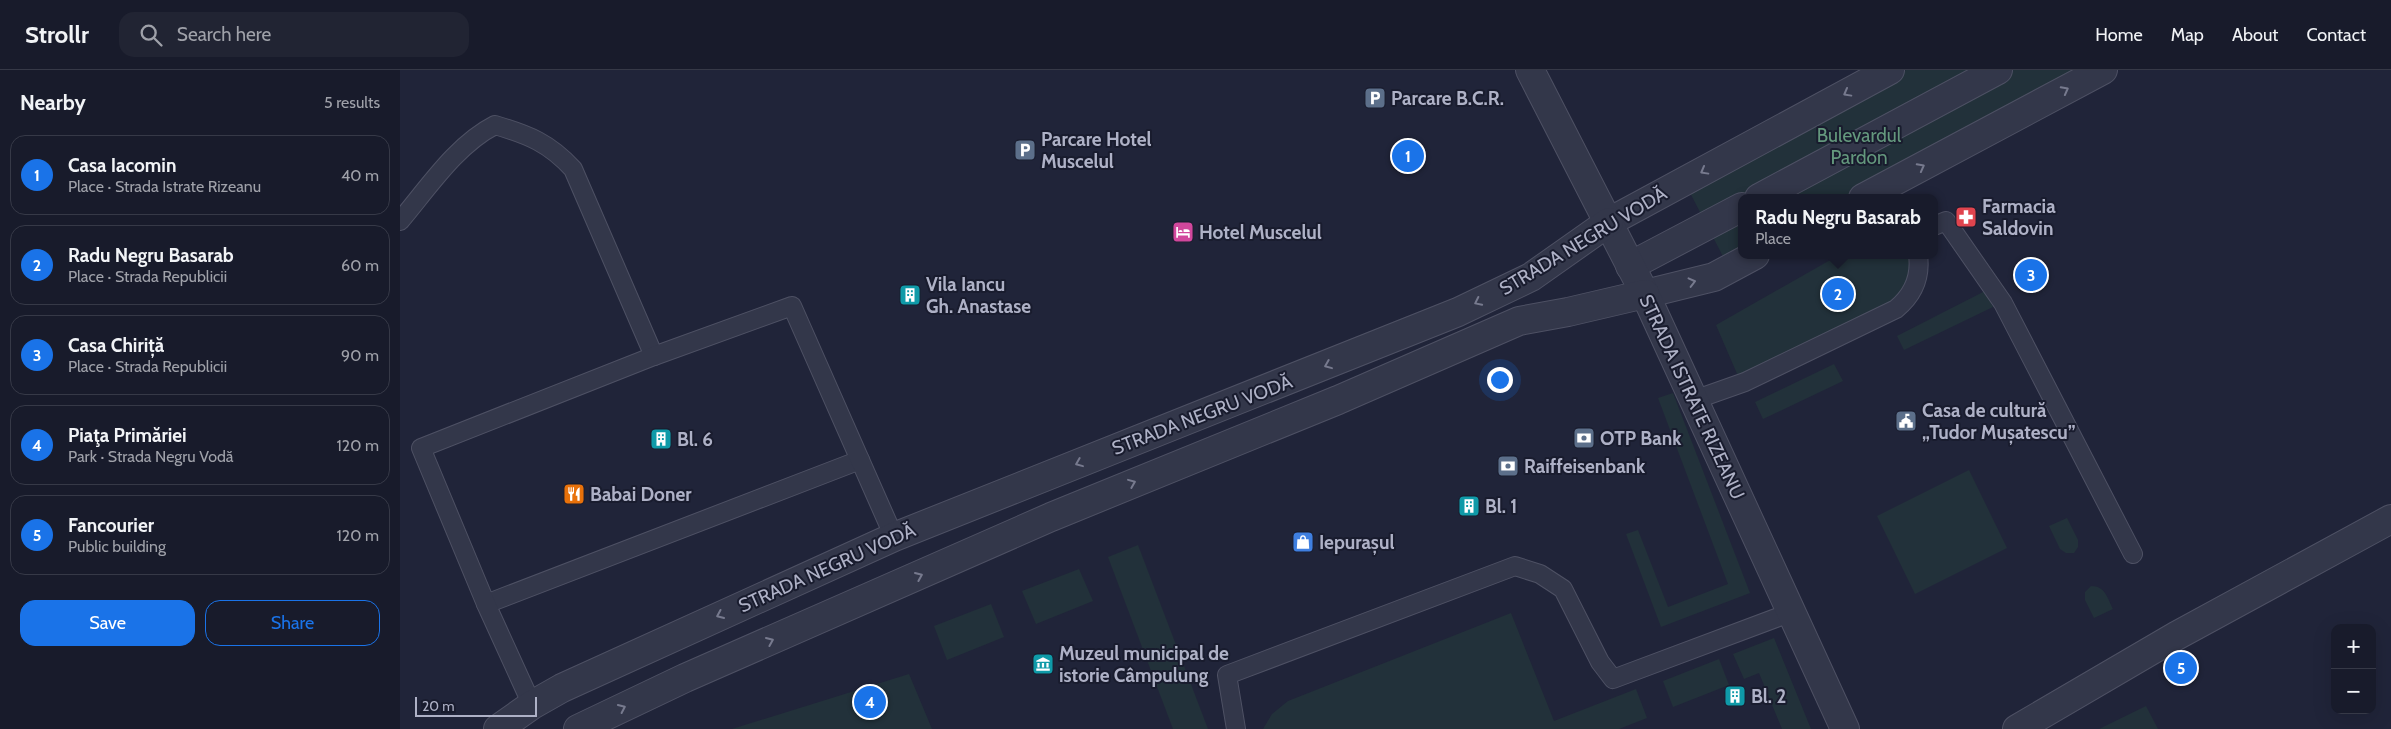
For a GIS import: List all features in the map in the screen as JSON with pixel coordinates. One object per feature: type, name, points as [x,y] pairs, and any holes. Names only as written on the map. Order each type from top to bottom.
[{"type":"street","name":"STRADA ISTRATE RIZEANU","points":[[1530,70],[1645,294],[1844,729]]},
{"type":"street","name":"STRADA NEGRU VODĂ","points":[[498,729],[532,705],[562,688],[668,638],[894,537],[1458,312],[1531,277],[1609,222],[1890,70]]},
{"type":"street","points":[[1767,194],[1998,70]]},
{"type":"street","points":[[1880,194],[1893,191],[2103,70]]},
{"type":"street","points":[[1630,266],[1738,209]]},
{"type":"street","name":"STRADA NEGRU VODĂ","points":[[578,729],[685,678],[1051,517],[1338,400],[1520,321],[1568,312],[1714,277],[1748,259]]},
{"type":"street","points":[[2018,729],[2176,636],[2391,518]]},
{"type":"lane","points":[[400,221],[464,146],[478,134],[495,125],[526,134],[557,152],[573,169],[654,356]]},
{"type":"lane","points":[[1938,224],[1946,221],[2003,303],[2133,554]]},
{"type":"lane","points":[[1694,400],[1745,382],[1896,309],[1906,301],[1915,285],[1920,268],[1919,259]]},
{"type":"lane","points":[[532,705],[486,604],[421,448],[654,356],[792,306],[894,537]]},
{"type":"lane","points":[[486,604],[860,460]]},
{"type":"lane","points":[[1236,729],[1227,675],[1515,566],[1540,574],[1563,589],[1600,662],[1613,678],[1792,612]]},
{"type":"green space","name":"Bulevardul Pardon","points":[[1906,70],[2093,70],[1865,194],[1738,194],[1738,259],[1729,268],[1687,187]]},
{"type":"green space","points":[[1832,259],[1912,259],[1912,274],[1892,306],[1738,376],[1716,325]]},
{"type":"green space","points":[[1985,291],[1993,307],[1904,350],[1897,336]]},
{"type":"green space","points":[[1834,364],[1843,381],[1763,419],[1755,402]]},
{"type":"green space","points":[[1673,393],[1750,593],[1661,627],[1626,534],[1638,530],[1668,607],[1728,584],[1658,398]]},
{"type":"green space","points":[[1969,470],[2007,548],[1915,594],[1877,516]]},
{"type":"green space","points":[[2067,518],[2078,540],[2078,547],[2074,553],[2066,553],[2060,549],[2049,526]]},
{"type":"green space","points":[[1138,545],[1208,729],[1173,729],[1108,557]]},
{"type":"green space","points":[[1079,569],[1093,601],[1036,624],[1022,591]]},
{"type":"green space","points":[[2091,586],[2096,586],[2103,590],[2113,609],[2094,618],[2085,600],[2085,592]]},
{"type":"green space","points":[[991,604],[1004,637],[947,660],[934,626]]},
{"type":"green space","points":[[1511,613],[1554,721],[1636,689],[1647,718],[1619,729],[1263,729],[1272,714],[1288,701]]},
{"type":"green space","points":[[1774,638],[1811,729],[1782,729],[1759,673],[1744,679],[1733,654]]},
{"type":"green space","points":[[1719,659],[1729,685],[1673,707],[1663,681]]},
{"type":"green space","points":[[909,674],[932,729],[732,729]]},
{"type":"green space","points":[[2146,706],[2158,729],[2099,729]]},
{"type":"place","name":"Parcare B.C.R.","points":[[1375,98]]},
{"type":"place","name":"Parcare Hotel Muscelul","points":[[1025,150]]},
{"type":"place","name":"Casa Iacomin","points":[[1408,156]]},
{"type":"place","name":"Farmacia Saldovin","points":[[1966,217]]},
{"type":"place","name":"Hotel Muscelul","points":[[1183,232]]},
{"type":"place","name":"Casa Chiriță","points":[[2031,275]]},
{"type":"place","name":"Radu Negru Basarab","points":[[1838,294]]},
{"type":"place","name":"Vila Iancu Gh. Anastase","points":[[910,295]]},
{"type":"place","name":"Casa de cultură „Tudor Mușatescu”","points":[[1906,421]]},
{"type":"place","name":"OTP Bank","points":[[1584,438]]},
{"type":"place","name":"Bl. 6","points":[[661,439]]},
{"type":"place","name":"Raiffeisenbank","points":[[1508,466]]},
{"type":"place","name":"Babai Doner","points":[[574,494]]},
{"type":"place","name":"Bl. 1","points":[[1469,506]]},
{"type":"place","name":"Iepurașul","points":[[1303,542]]},
{"type":"place","name":"Muzeul municipal de istorie Câmpulung","points":[[1043,664]]},
{"type":"place","name":"Fancourier","points":[[2181,668]]},
{"type":"place","name":"Bl. 2","points":[[1735,696]]},
{"type":"place","name":"Piaţa Primăriei","points":[[870,702]]}]
